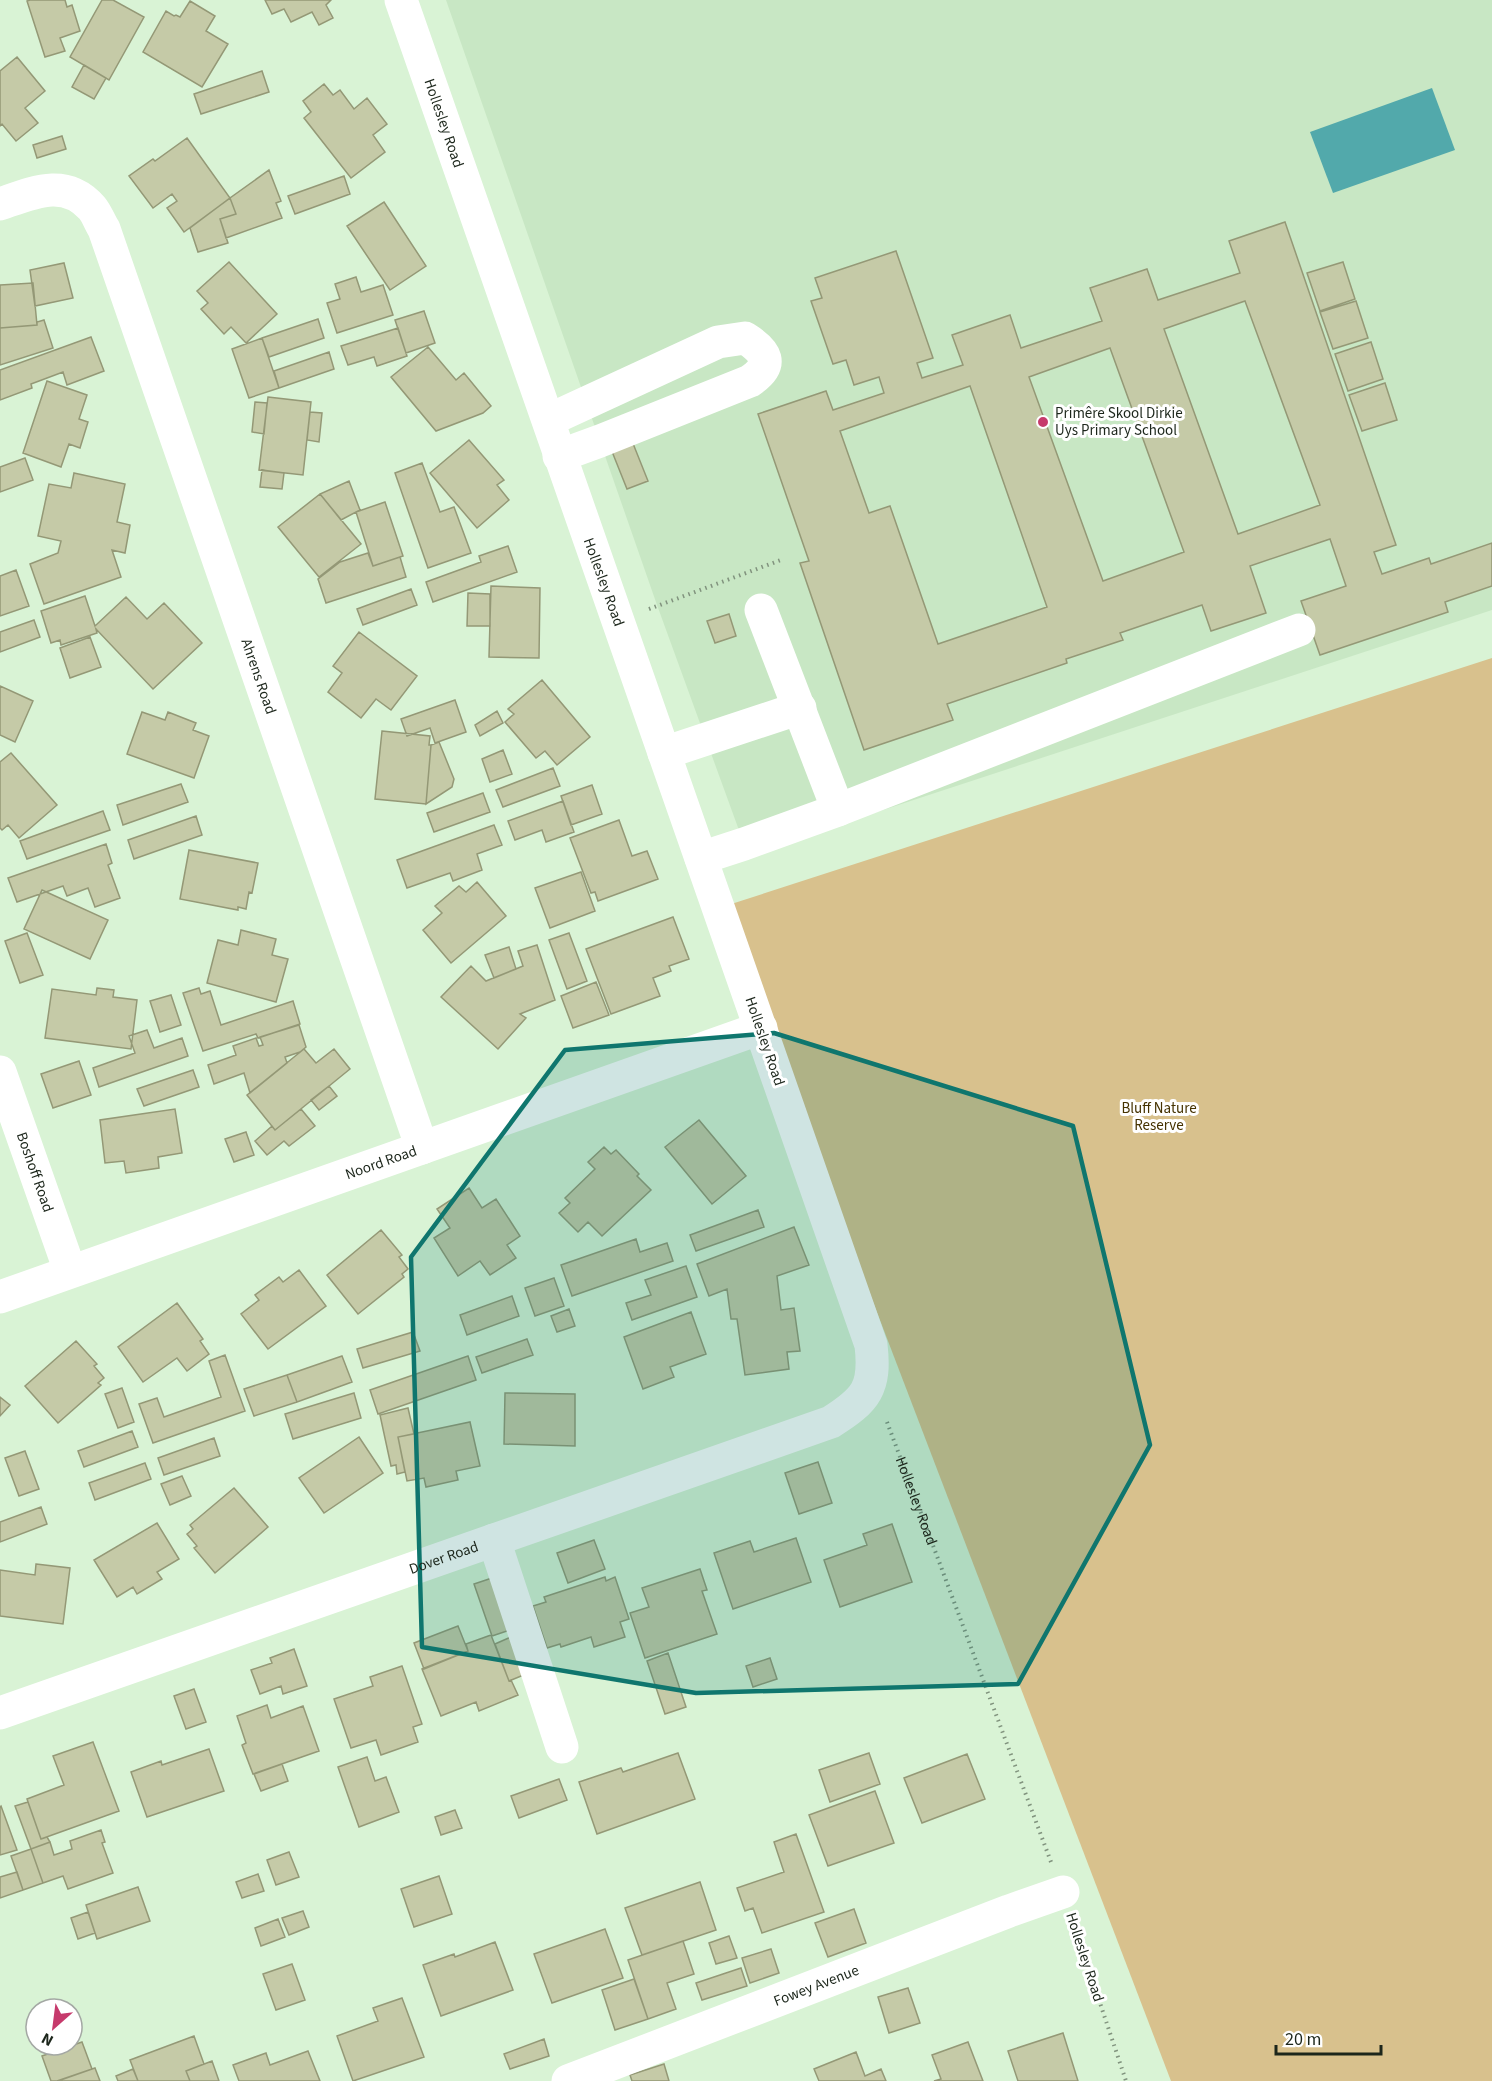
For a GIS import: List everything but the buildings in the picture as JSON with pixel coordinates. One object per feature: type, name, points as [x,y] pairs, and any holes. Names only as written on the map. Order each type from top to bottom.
[{"type":"street","name":"Hollesley Road","points":[[401,0],[871,1345],[872,1381]]},
{"type":"street","name":"Ahrens Road","points":[[0,204],[48,188],[71,192],[92,208],[104,229],[422,1148]]},
{"type":"street","points":[[549,420],[718,342],[745,338],[759,346],[765,355],[766,362],[763,368],[750,381],[559,456]]},
{"type":"street","points":[[761,610],[838,810]]},
{"type":"street","points":[[701,858],[838,810],[1299,630]]},
{"type":"street","points":[[664,753],[800,708]]},
{"type":"street","name":"Noord Road","points":[[0,1297],[760,1028]]},
{"type":"street","name":"Boshoff Road","points":[[0,1072],[70,1271]]},
{"type":"street","name":"Dover Road","points":[[0,1713],[831,1422],[849,1411],[864,1395],[872,1381]]},
{"type":"street","points":[[494,1540],[562,1747]]},
{"type":"street","name":"Fowey Avenue","points":[[568,2081],[1063,1892]]},
{"type":"path","points":[[618,622],[657,605],[781,560]]},
{"type":"path","name":"Hollesley Road","points":[[872,1381],[1063,1892],[1126,2081]]},
{"type":"highlighted area","points":[[774,1033],[1073,1126],[1150,1445],[1018,1684],[696,1693],[422,1647],[411,1257],[565,1050]]},
{"type":"shaded area","name":"Primêre Skool Dirkie Uys Primary School","points":[[446,0],[1492,0],[1492,610],[746,855]]},
{"type":"green space","name":"Bluff Nature Reserve","points":[[1492,658],[1492,2081],[1171,2081],[722,907]]},
{"type":"water","points":[[1432,88],[1455,150],[1333,193],[1310,132]]},
{"type":"place","name":"Primêre Skool Dirkie Uys Primary School","points":[[1043,422]]}]
